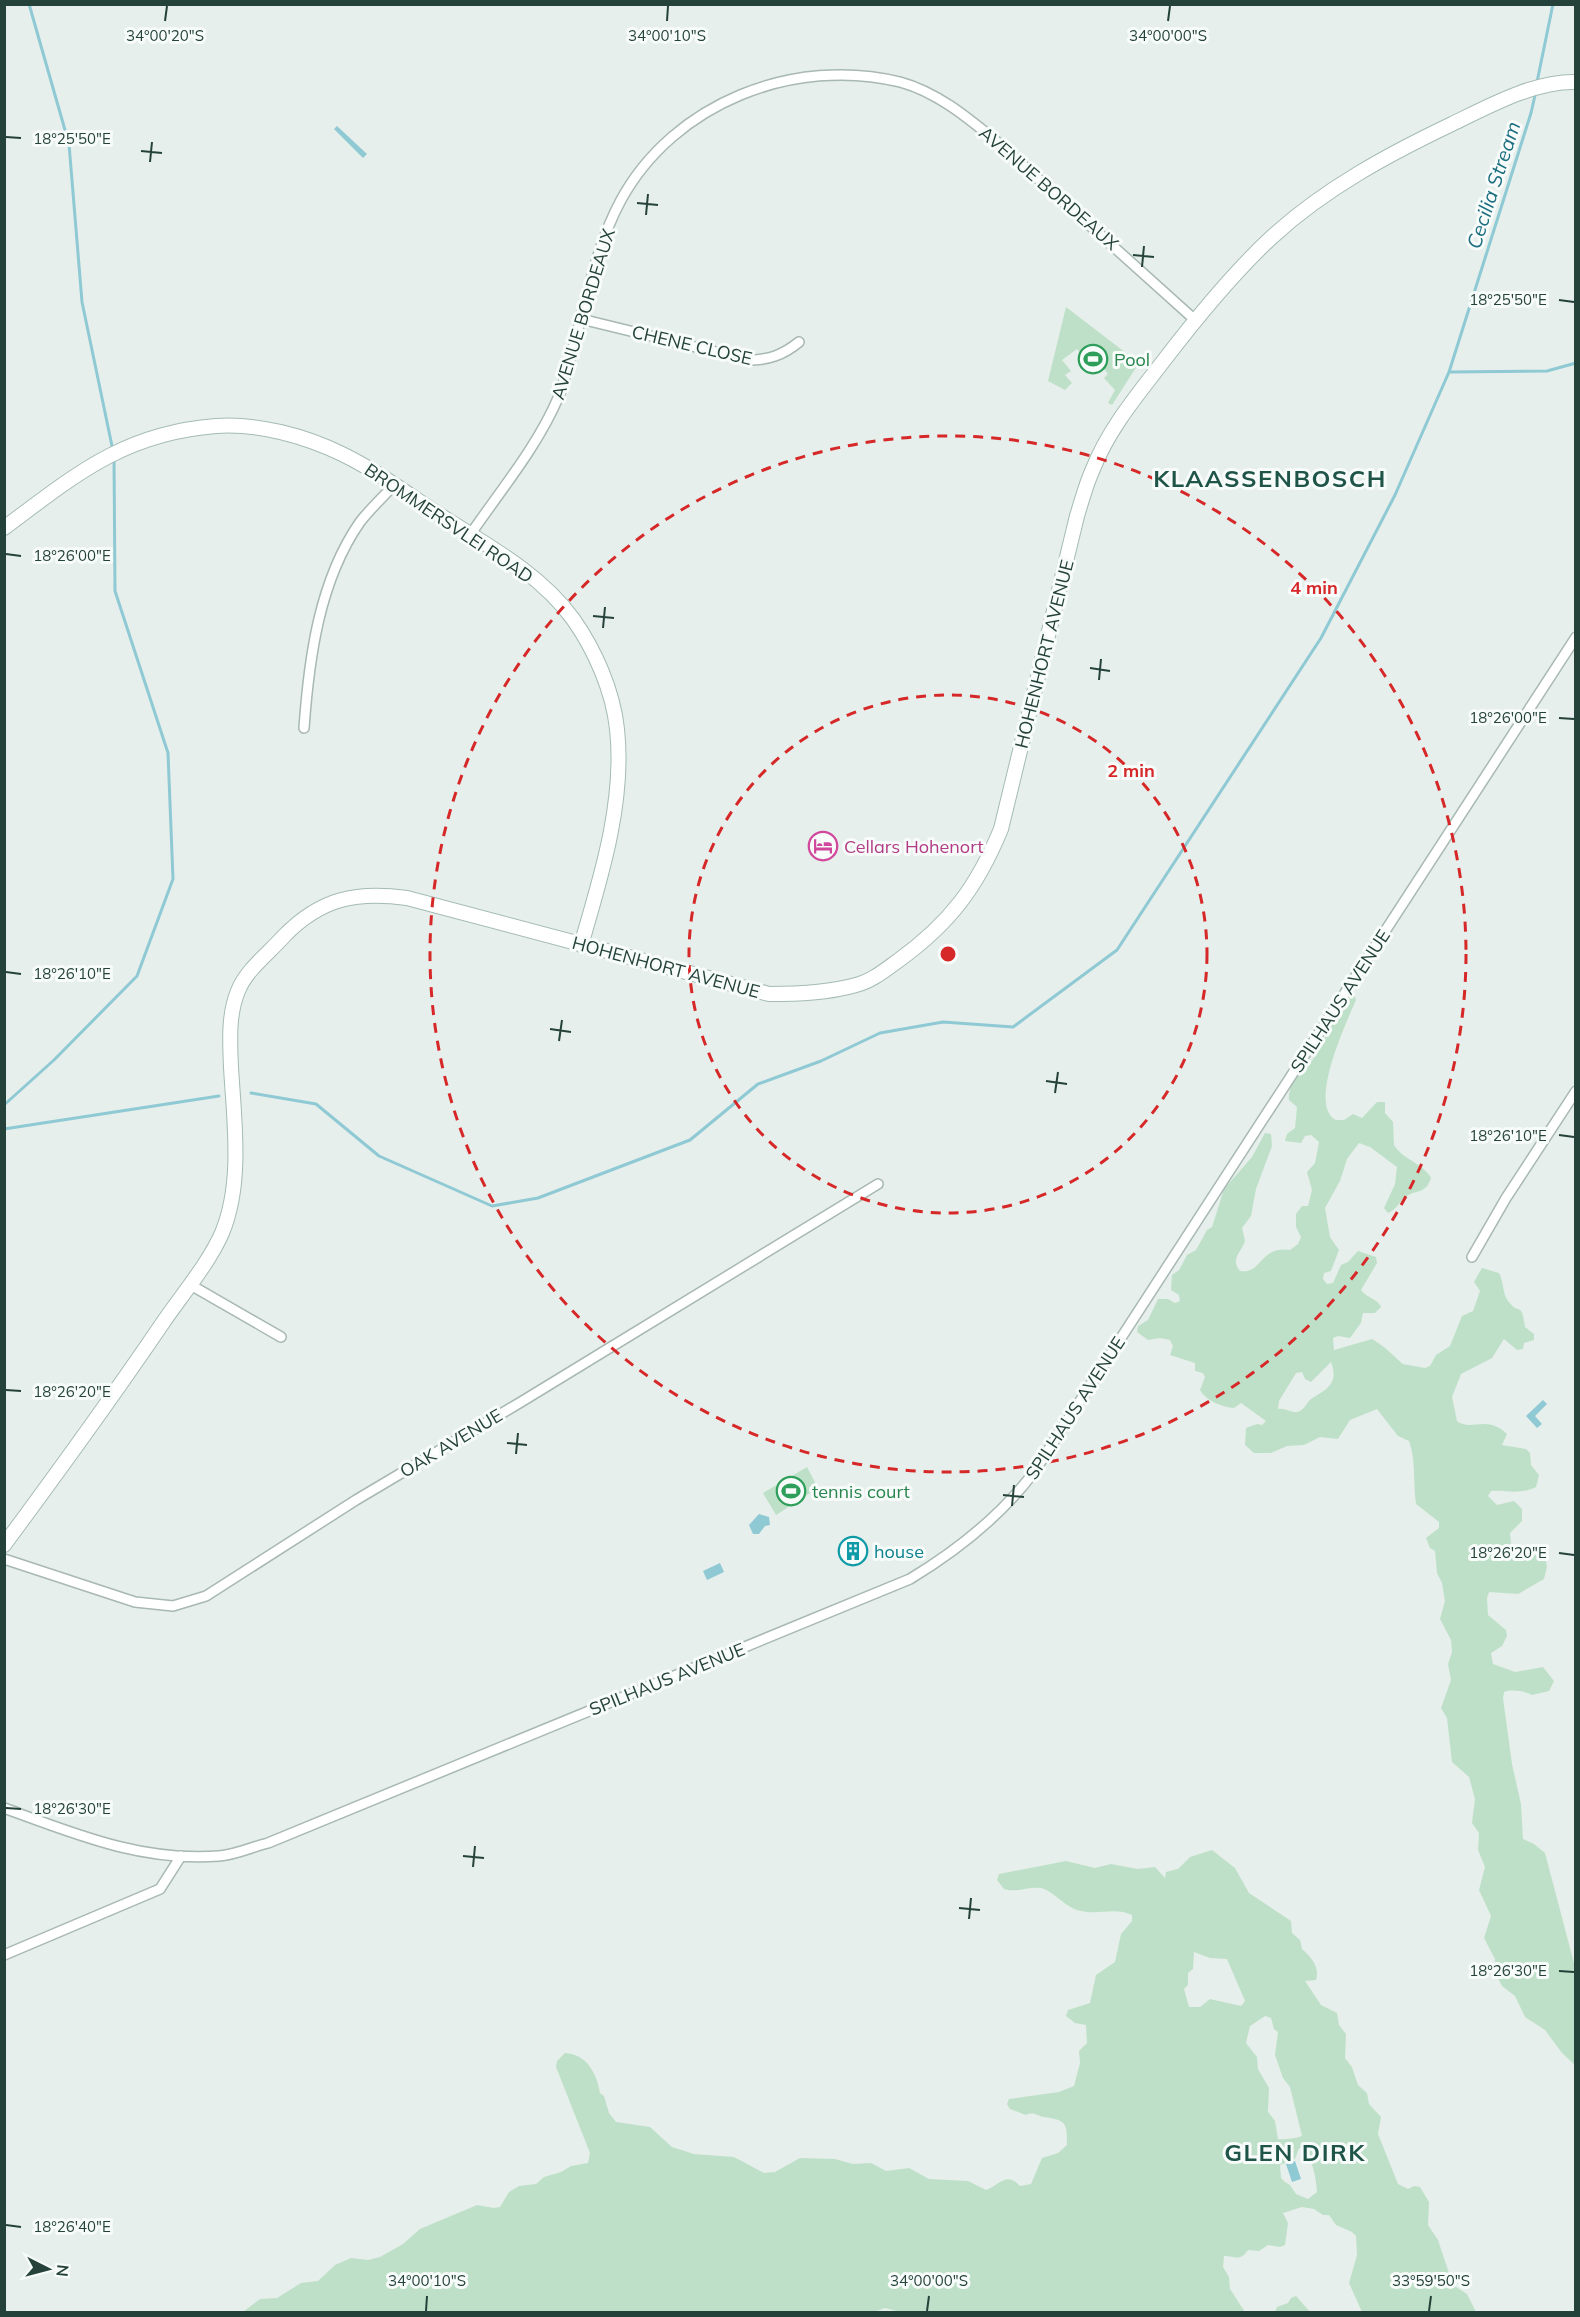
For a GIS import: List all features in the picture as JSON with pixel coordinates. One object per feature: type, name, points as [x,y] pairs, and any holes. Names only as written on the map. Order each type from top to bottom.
[{"type":"street","name":"AVENUE BORDEAUX","points":[[470,535],[546,423],[559,395],[602,240],[621,199],[645,164],[671,135],[703,113],[740,95],[778,82],[817,75],[856,75],[901,83],[929,93],[974,123],[1063,198],[1195,320]]},
{"type":"street","name":"HOHENHORT AVENUE","points":[[4,1545],[117,1390],[222,1233],[232,1193],[235,1140],[230,1039],[232,1013],[238,991],[247,975],[293,927],[322,907],[347,897],[374,894],[407,898],[769,994],[806,994],[856,985],[874,978],[947,921],[970,892],[986,865],[1000,829],[1077,516],[1093,467],[1122,416],[1195,320],[1274,235],[1330,192],[1409,145],[1479,110],[1560,82],[1575,82]]},
{"type":"street","name":"CHENE CLOSE","points":[[581,319],[749,360],[767,360],[788,351],[799,342]]},
{"type":"street","name":"BROMMERSVLEI ROAD","points":[[4,528],[82,470],[128,445],[173,432],[218,426],[272,430],[299,437],[341,453],[519,567],[550,593],[572,618],[591,648],[617,728],[618,767],[605,861],[581,945]]},
{"type":"street","points":[[304,728],[308,675],[321,612],[337,563],[361,522],[394,485]]},
{"type":"street","name":"SPILHAUS AVENUE","points":[[4,1808],[96,1842],[150,1855],[221,1856],[268,1843],[910,1579],[954,1552],[997,1515],[1034,1472],[1575,637]]},
{"type":"street","points":[[1473,1257],[1506,1198],[1575,1091]]},
{"type":"street","name":"OAK AVENUE","points":[[4,1559],[135,1602],[173,1606],[206,1596],[356,1500],[878,1184]]},
{"type":"street","points":[[189,1284],[281,1337]]},
{"type":"street","points":[[4,1955],[160,1889],[181,1856]]},
{"type":"green space","points":[[1066,307],[1139,363],[1112,405],[1108,403],[1115,390],[1104,378],[1108,374],[1091,353],[1084,357],[1077,349],[1062,360],[1071,371],[1065,375],[1072,383],[1065,390],[1048,381]]},
{"type":"green space","points":[[1354,994],[1356,1000],[1338,1044],[1327,1081],[1328,1112],[1336,1120],[1344,1120],[1353,1114],[1362,1118],[1377,1102],[1385,1102],[1385,1113],[1393,1122],[1394,1145],[1431,1178],[1426,1187],[1409,1195],[1388,1213],[1384,1208],[1395,1184],[1397,1167],[1370,1147],[1359,1143],[1347,1159],[1340,1181],[1325,1208],[1330,1237],[1339,1250],[1331,1271],[1324,1273],[1323,1279],[1327,1284],[1333,1283],[1341,1265],[1348,1262],[1358,1251],[1376,1257],[1377,1263],[1361,1290],[1381,1307],[1375,1313],[1363,1313],[1361,1323],[1350,1338],[1338,1336],[1333,1338],[1334,1350],[1372,1339],[1403,1364],[1425,1368],[1430,1366],[1436,1355],[1450,1346],[1462,1316],[1473,1311],[1480,1291],[1474,1282],[1482,1268],[1499,1273],[1506,1298],[1512,1306],[1521,1311],[1525,1327],[1534,1334],[1534,1340],[1524,1343],[1523,1349],[1517,1350],[1504,1339],[1492,1358],[1461,1374],[1452,1397],[1457,1421],[1468,1425],[1486,1424],[1500,1428],[1507,1434],[1502,1445],[1526,1449],[1530,1453],[1531,1465],[1539,1475],[1536,1487],[1519,1492],[1491,1491],[1488,1496],[1497,1505],[1514,1501],[1522,1509],[1522,1521],[1510,1533],[1511,1544],[1520,1558],[1526,1559],[1536,1555],[1546,1561],[1547,1567],[1544,1579],[1518,1594],[1489,1592],[1488,1615],[1506,1630],[1507,1636],[1502,1646],[1491,1653],[1493,1664],[1515,1672],[1543,1667],[1554,1681],[1549,1691],[1532,1695],[1526,1692],[1507,1691],[1504,1692],[1503,1698],[1512,1764],[1521,1804],[1523,1839],[1545,1853],[1575,1967],[1575,2065],[1562,2053],[1545,2030],[1525,2017],[1515,1996],[1502,1986],[1494,1971],[1495,1959],[1484,1938],[1491,1916],[1479,1890],[1485,1867],[1478,1850],[1479,1833],[1472,1823],[1475,1799],[1469,1777],[1452,1762],[1447,1718],[1441,1708],[1451,1680],[1448,1664],[1452,1652],[1451,1640],[1440,1619],[1445,1601],[1442,1583],[1437,1573],[1435,1551],[1430,1548],[1426,1538],[1439,1528],[1439,1522],[1416,1504],[1413,1456],[1409,1441],[1398,1436],[1377,1409],[1350,1420],[1338,1439],[1320,1437],[1304,1445],[1287,1446],[1271,1453],[1254,1453],[1245,1445],[1246,1428],[1257,1424],[1262,1425],[1266,1421],[1241,1403],[1234,1408],[1210,1400],[1200,1390],[1205,1377],[1203,1373],[1195,1371],[1195,1363],[1170,1355],[1173,1346],[1170,1340],[1160,1338],[1148,1340],[1137,1332],[1138,1326],[1148,1320],[1158,1299],[1168,1299],[1175,1303],[1180,1301],[1179,1295],[1171,1290],[1172,1275],[1179,1270],[1187,1255],[1196,1250],[1207,1230],[1212,1227],[1224,1189],[1252,1157],[1265,1133],[1271,1134],[1272,1146],[1256,1189],[1251,1216],[1242,1228],[1245,1241],[1236,1259],[1237,1267],[1240,1271],[1253,1269],[1273,1252],[1290,1250],[1298,1244],[1301,1237],[1296,1227],[1296,1214],[1302,1206],[1308,1206],[1312,1190],[1307,1172],[1315,1163],[1319,1142],[1311,1135],[1305,1136],[1301,1143],[1285,1141],[1287,1134],[1295,1128],[1297,1107],[1289,1100],[1289,1093],[1297,1074],[1317,1053],[1334,1017]],"holes":[[[1331,1362],[1334,1376],[1330,1385],[1311,1399],[1301,1410],[1295,1412],[1278,1409],[1279,1401],[1296,1373],[1302,1372],[1305,1379],[1311,1382]]]},
{"type":"green space","name":"tennis court","points":[[807,1467],[818,1488],[776,1515],[763,1493]]},
{"type":"green space","points":[[1212,1850],[1235,1868],[1249,1893],[1291,1921],[1292,1933],[1300,1940],[1302,1949],[1311,1959],[1317,1971],[1316,1980],[1305,1981],[1321,2005],[1337,2013],[1339,2025],[1346,2034],[1345,2058],[1352,2067],[1358,2085],[1367,2093],[1369,2104],[1381,2117],[1378,2134],[1398,2184],[1408,2189],[1414,2186],[1420,2187],[1429,2202],[1428,2225],[1438,2240],[1453,2285],[1467,2294],[1476,2312],[1362,2312],[1349,2283],[1357,2255],[1356,2236],[1336,2225],[1329,2215],[1302,2207],[1283,2213],[1288,2223],[1285,2245],[1280,2247],[1268,2245],[1259,2251],[1248,2250],[1237,2258],[1224,2256],[1223,2267],[1229,2277],[1230,2289],[1245,2312],[900,2312],[885,2308],[874,2312],[243,2312],[260,2299],[277,2298],[301,2283],[318,2281],[335,2265],[351,2258],[368,2260],[380,2257],[403,2244],[420,2229],[477,2205],[500,2207],[509,2192],[519,2186],[536,2184],[544,2177],[571,2166],[588,2163],[590,2153],[556,2067],[557,2061],[565,2053],[579,2057],[590,2066],[609,2113],[616,2122],[650,2127],[672,2147],[694,2154],[734,2157],[764,2173],[775,2172],[800,2158],[835,2159],[853,2164],[871,2163],[886,2171],[909,2168],[929,2179],[968,2181],[986,2190],[1007,2179],[1020,2186],[1031,2184],[1042,2158],[1058,2153],[1067,2145],[1066,2128],[1057,2120],[1033,2114],[1026,2115],[1010,2109],[1007,2104],[1009,2099],[1059,2092],[1074,2086],[1080,2063],[1079,2051],[1087,2043],[1086,2025],[1075,2023],[1066,2016],[1068,2010],[1090,2003],[1096,1975],[1115,1962],[1121,1934],[1132,1921],[1132,1915],[1120,1912],[1081,1911],[1070,1907],[1041,1888],[1004,1889],[997,1880],[999,1874],[1066,1861],[1095,1868],[1111,1864],[1138,1869],[1155,1867],[1165,1878],[1166,1872],[1178,1869],[1190,1857]],"holes":[[[1194,1952],[1210,1958],[1227,1959],[1245,2001],[1241,2006],[1210,1999],[1200,2007],[1189,2007],[1184,1989],[1188,1985],[1188,1973],[1193,1969]],[[1265,2016],[1271,2018],[1274,2029],[1278,2032],[1275,2055],[1283,2078],[1290,2087],[1302,2136],[1278,2139],[1275,2121],[1268,2112],[1269,2088],[1258,2069],[1257,2057],[1246,2043],[1250,2026]],[[1299,2148],[1304,2149],[1312,2164],[1317,2192],[1308,2199],[1296,2194],[1281,2178],[1280,2165],[1295,2159]]]},
{"type":"green space","points":[[1296,2296],[1310,2312],[1275,2312],[1277,2307],[1288,2303]]},
{"type":"water","points":[[337,126],[367,154],[363,158],[334,129]]},
{"type":"water","points":[[1543,1400],[1547,1404],[1535,1416],[1542,1424],[1537,1428],[1526,1416]]},
{"type":"water","points":[[759,1514],[769,1517],[770,1525],[765,1526],[759,1534],[753,1534],[749,1525]]},
{"type":"water","points":[[720,1563],[724,1572],[707,1580],[703,1571]]},
{"type":"water","points":[[1295,2161],[1301,2179],[1292,2182],[1286,2164]]},
{"type":"waterway","points":[[29,4],[69,144],[82,302],[112,446]]},
{"type":"waterway","name":"Cecilia Stream","points":[[1537,82],[1553,4]]},
{"type":"waterway","name":"Cecilia Stream","points":[[1449,372],[1536,91]]},
{"type":"waterway","points":[[251,1093],[316,1104],[379,1156],[492,1206],[538,1198],[690,1140],[758,1084],[821,1061],[880,1033],[943,1022],[1013,1027],[1117,950],[1321,638],[1395,495],[1449,372],[1547,371],[1576,363]]},
{"type":"waterway","points":[[4,1105],[54,1060],[137,976],[173,879],[168,753],[115,591],[114,458]]},
{"type":"waterway","points":[[4,1129],[219,1096]]},
{"type":"place","name":"Pool","points":[[1093,359]]},
{"type":"place","name":"Cellars Hohenort","points":[[823,846]]},
{"type":"place","name":"tennis court","points":[[791,1491]]},
{"type":"place","name":"house","points":[[853,1551]]},
{"type":"district","name":"KLAASSENBOSCH","points":[[1270,478]]},
{"type":"district","name":"GLEN DIRK","points":[[1295,2152]]}]
